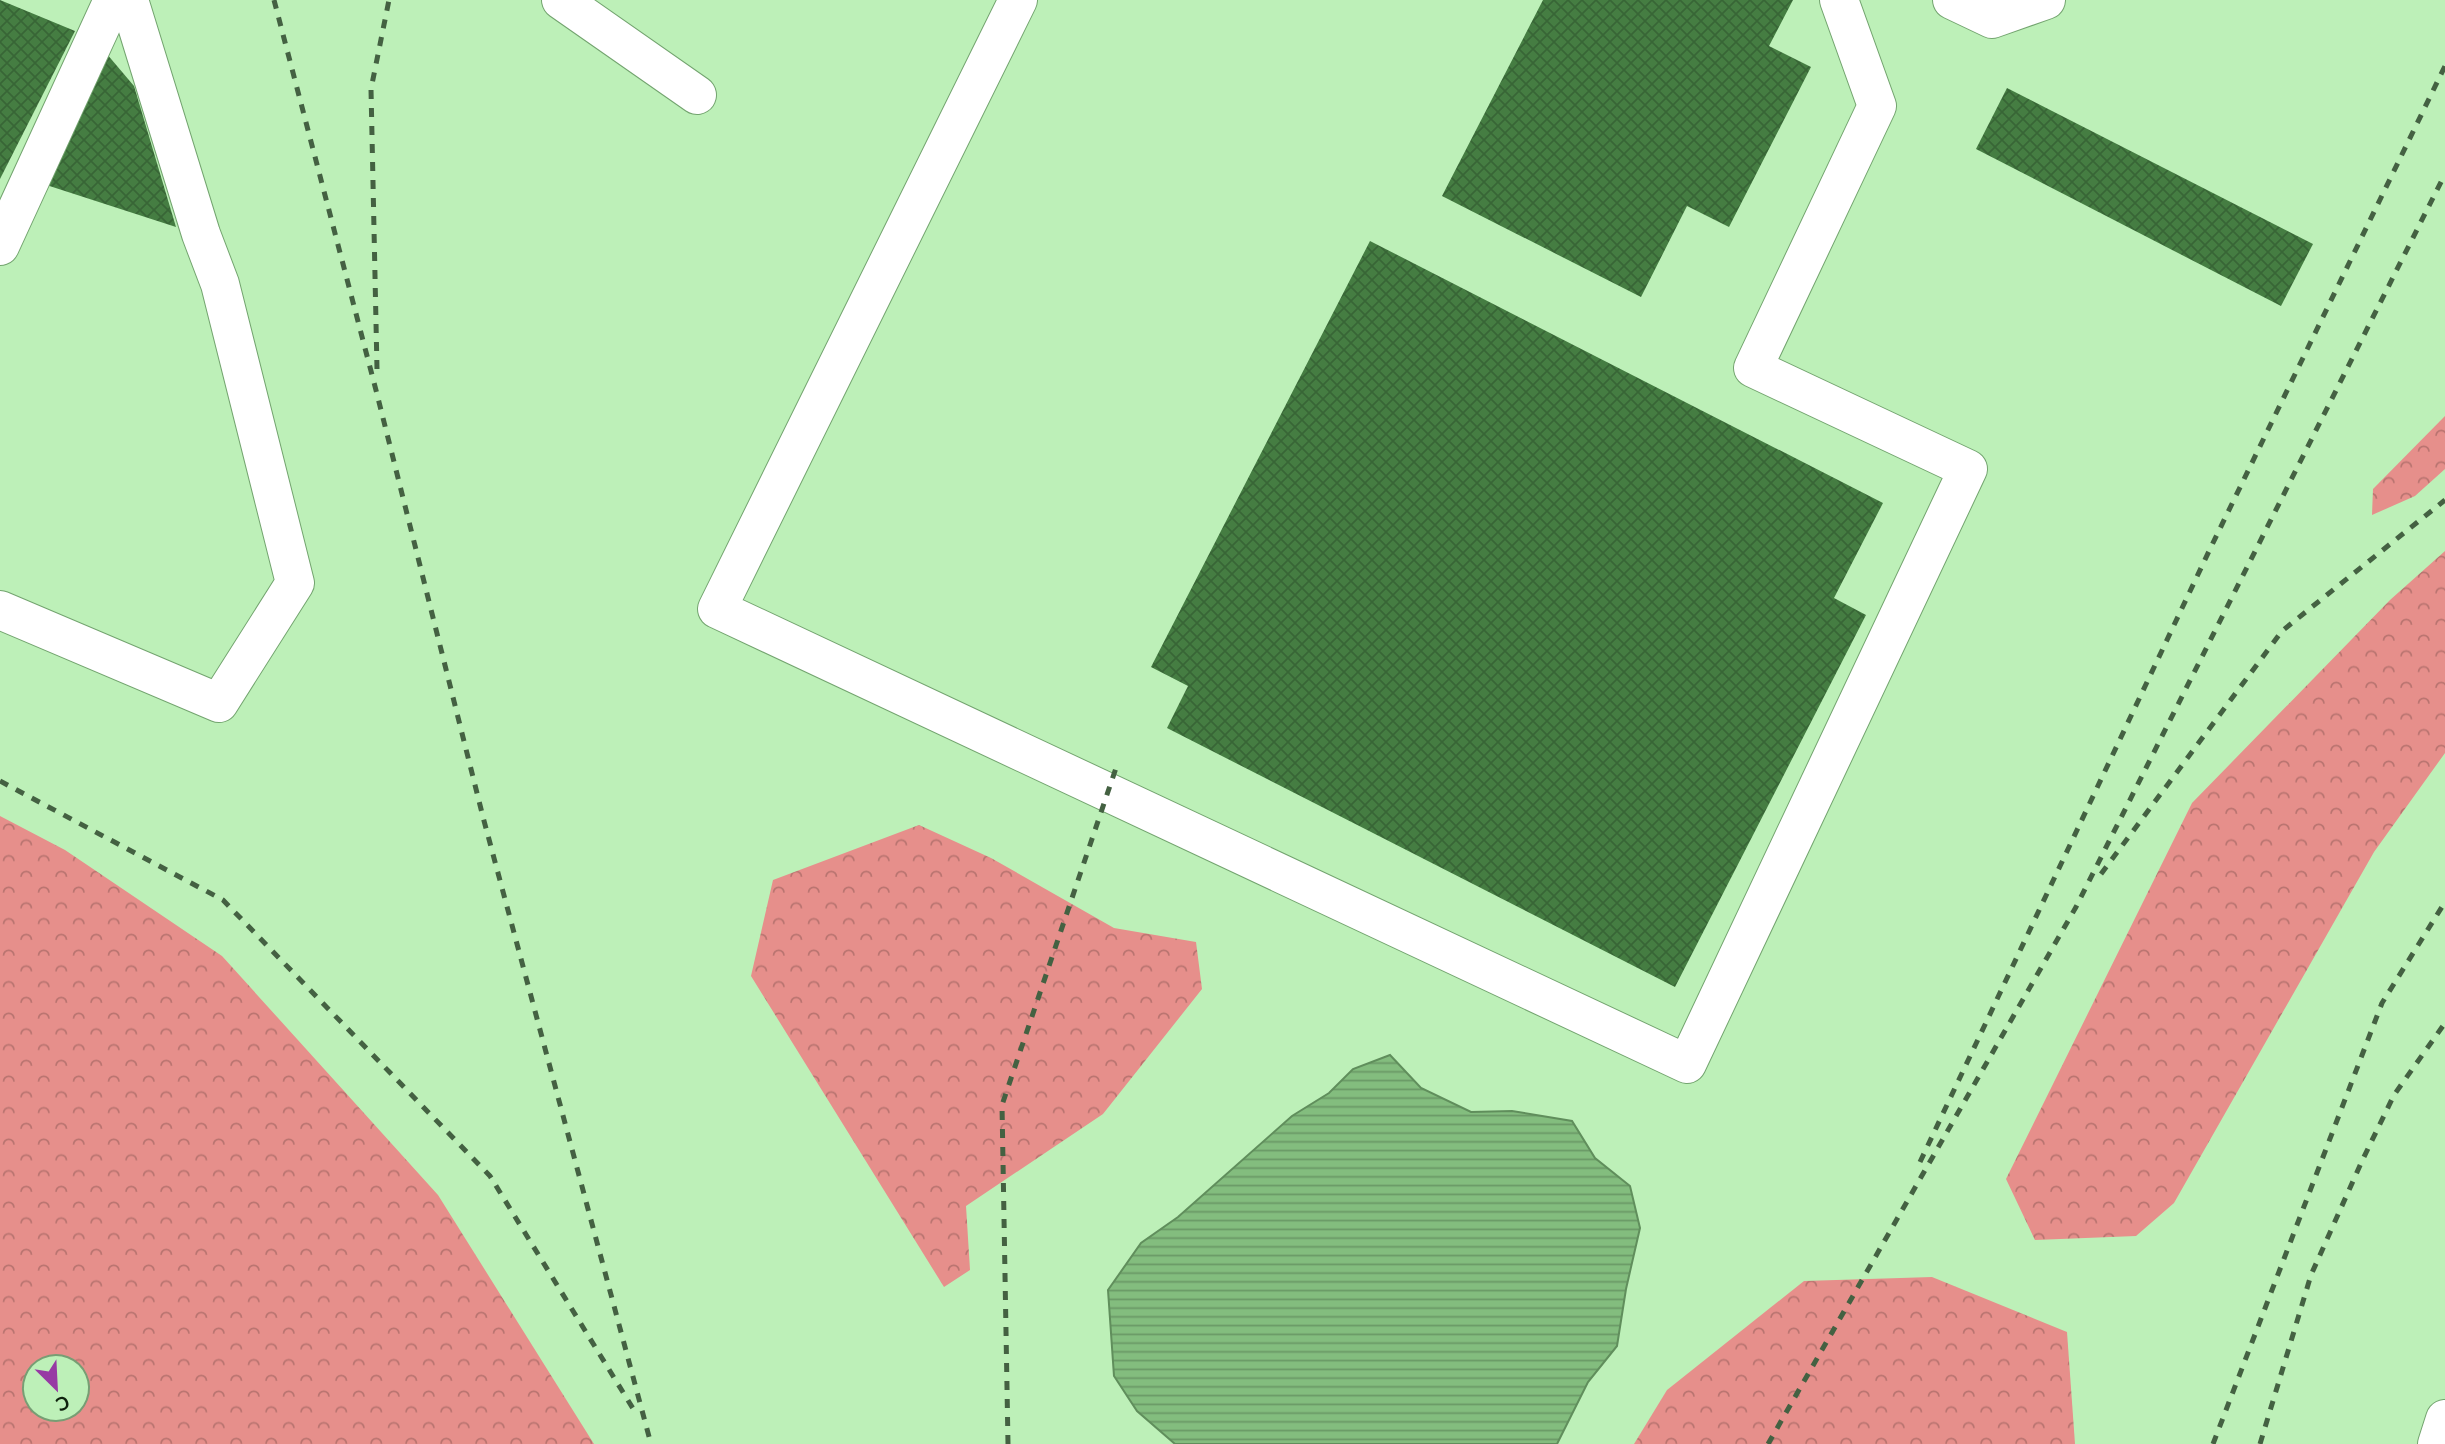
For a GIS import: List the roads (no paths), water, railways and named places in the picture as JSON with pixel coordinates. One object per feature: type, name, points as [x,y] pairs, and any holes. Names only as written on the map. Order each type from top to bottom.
[{"type":"lane","points":[[0,246],[113,0]]},
{"type":"lane","points":[[0,610],[219,703],[295,583],[220,284],[201,233],[129,0]]},
{"type":"lane","points":[[561,0],[697,95]]},
{"type":"lane","points":[[1018,0],[717,609],[1687,1064],[1968,469],[1753,369],[1877,106],[1839,0]]},
{"type":"lane","points":[[1952,0],[1992,19],[2046,0]]},
{"type":"lane","points":[[2438,1444],[2445,1419]]},
{"type":"railway","points":[[274,0],[377,394],[483,817],[651,1444]]},
{"type":"railway","points":[[377,369],[371,89],[389,0]]},
{"type":"railway","points":[[1920,1162],[2210,549],[2445,66]]},
{"type":"railway","points":[[1768,1444],[2076,907],[2445,174]]},
{"type":"railway","points":[[2101,874],[2282,631],[2445,500]]},
{"type":"railway","points":[[1008,1444],[1002,1105],[1116,768]]},
{"type":"railway","points":[[0,781],[223,900],[490,1176],[637,1415]]},
{"type":"railway","points":[[2213,1444],[2382,1003],[2445,902]]},
{"type":"railway","points":[[2260,1444],[2311,1275],[2394,1095],[2445,1023]]}]
